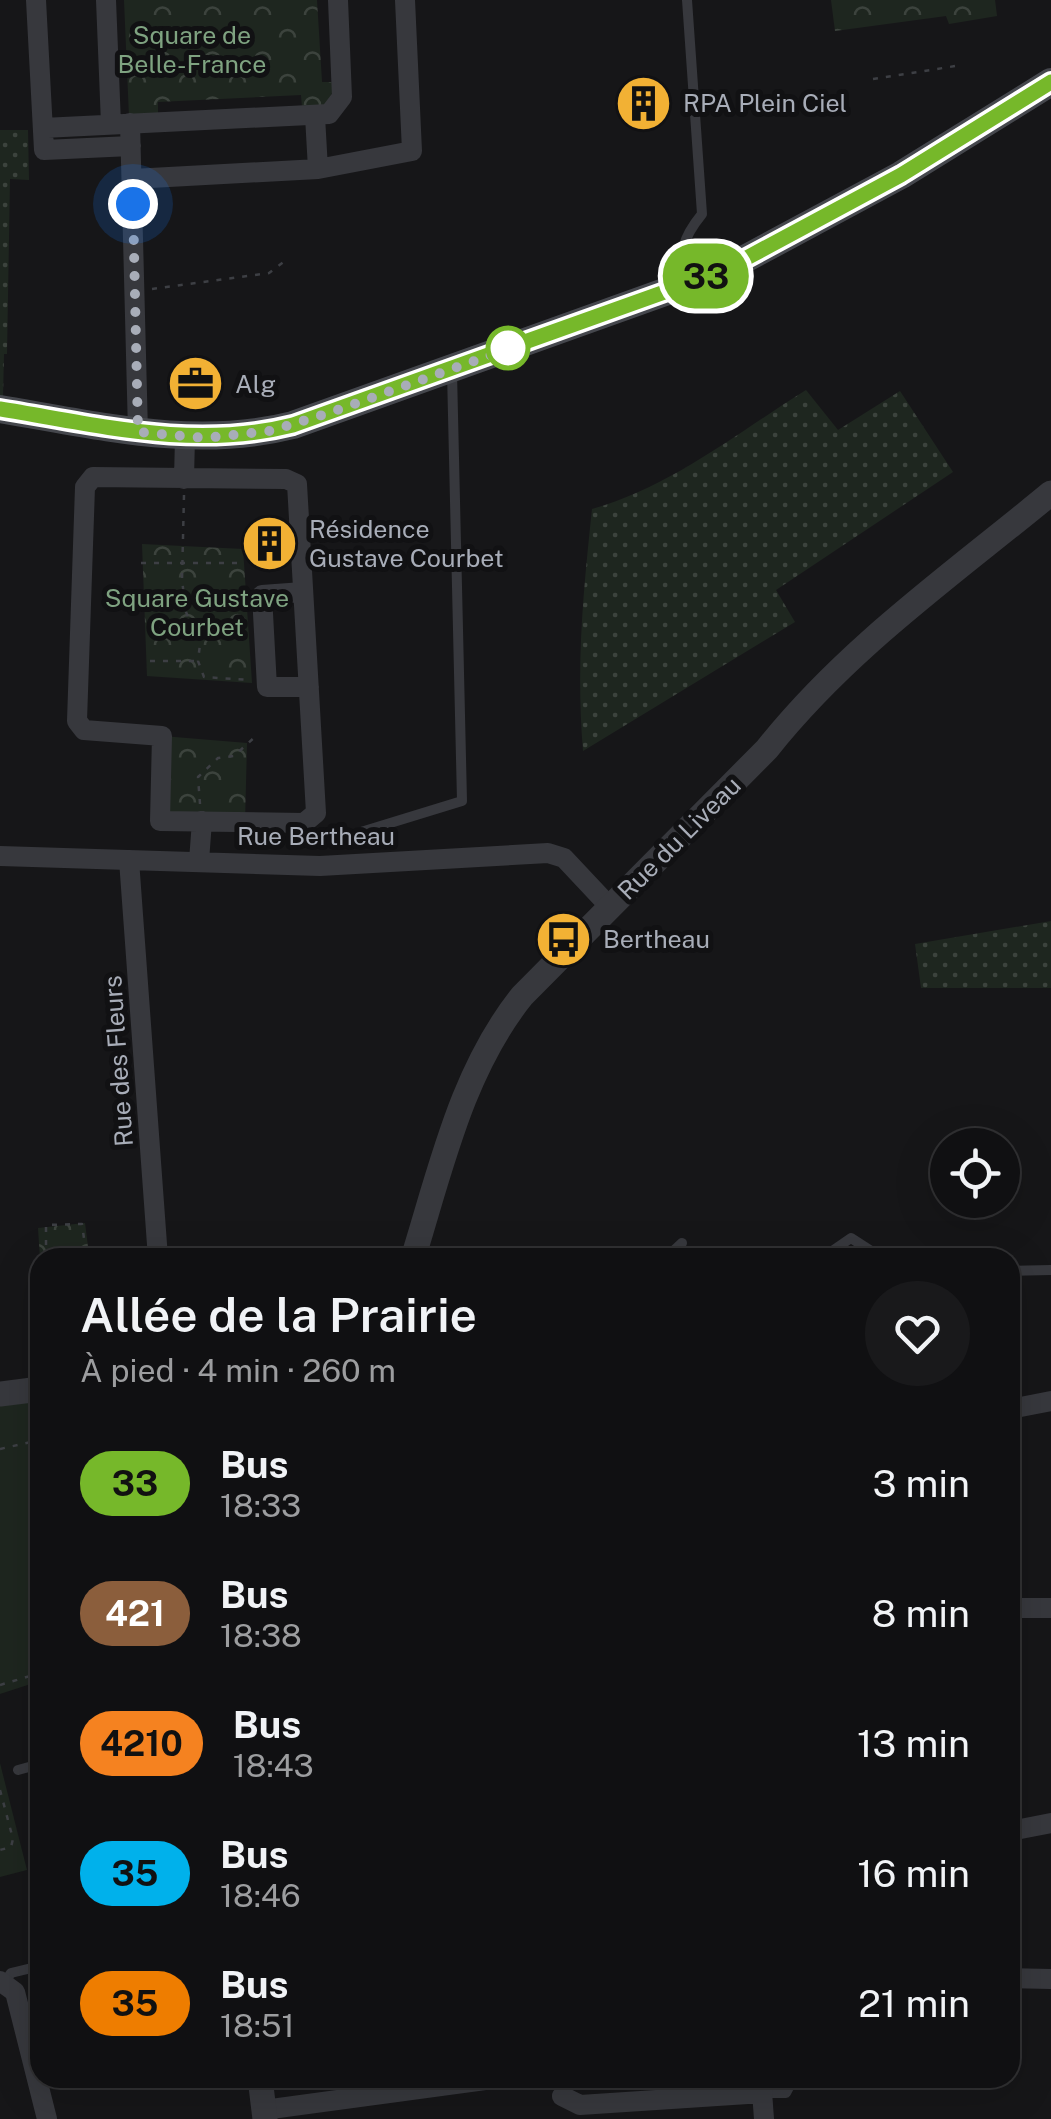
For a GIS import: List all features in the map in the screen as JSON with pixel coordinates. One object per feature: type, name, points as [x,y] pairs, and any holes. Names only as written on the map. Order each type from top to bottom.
[{"type":"main road","points":[[0,409],[185,437],[245,435],[293,425],[741,261],[916,166],[1051,82]]},
{"type":"street","points":[[36,0],[44,150],[131,146]]},
{"type":"street","points":[[106,0],[121,124],[131,146],[138,432]]},
{"type":"street","points":[[43,128],[329,114],[342,98],[338,0]]},
{"type":"street","points":[[132,179],[318,169],[412,152],[405,0]]},
{"type":"street","points":[[314,116],[318,169]]},
{"type":"street","points":[[184,479],[185,437]]},
{"type":"street","points":[[93,476],[286,479],[297,484],[303,592],[316,813],[304,823],[160,821],[162,736],[84,730],[76,720],[85,487],[93,476]]},
{"type":"street","name":"Rue du Liveau","points":[[416,1248],[452,1130],[486,1046],[522,996],[870,640],[1051,493]]},
{"type":"street","points":[[303,592],[262,596],[266,686],[309,687]]},
{"type":"street","points":[[199,861],[202,821]]},
{"type":"street","name":"Rue Bertheau","points":[[0,856],[320,866],[548,853],[564,858],[610,907]]},
{"type":"street","name":"Rue des Fleurs","points":[[128,860],[157,1248]]},
{"type":"street","points":[[0,1394],[30,1390]]},
{"type":"street","points":[[1020,1408],[1051,1401]]},
{"type":"street","points":[[1020,1608],[1051,1608]]},
{"type":"street","points":[[1020,1828],[1051,1823]]},
{"type":"street","points":[[1020,1978],[1051,1979]]},
{"type":"street","points":[[2,1981],[15,1992],[30,2052]]},
{"type":"street","points":[[39,2088],[47,2119]]},
{"type":"street","points":[[261,2088],[264,2114],[341,2110],[450,2088]]},
{"type":"street","points":[[562,2096],[580,2104],[733,2088]]},
{"type":"street","points":[[762,2088],[764,2119]]},
{"type":"lane","points":[[685,284],[684,236],[702,214],[687,0]]},
{"type":"lane","points":[[361,832],[462,801],[452,369]]},
{"type":"lane","points":[[836,1248],[851,1238],[866,1248]]},
{"type":"lane","points":[[677,1248],[682,1243]]},
{"type":"lane","points":[[1020,1271],[1051,1270]]},
{"type":"lane","points":[[18,1770],[30,1767]]},
{"type":"lane","points":[[2,1981],[11,1973],[30,1968]]},
{"type":"path","points":[[873,79],[962,65]]},
{"type":"path","points":[[136,288],[270,273],[285,257]]},
{"type":"path","points":[[184,479],[182,563],[186,612],[200,644],[198,661],[204,677],[266,679]]},
{"type":"path","points":[[141,563],[240,563]]},
{"type":"path","points":[[150,661],[198,661]]},
{"type":"path","points":[[202,821],[198,776],[218,758],[234,756],[256,736]]},
{"type":"path","points":[[46,1248],[46,1225],[82,1224],[85,1248]]},
{"type":"path","points":[[0,1449],[30,1442]]},
{"type":"path","points":[[0,1685],[30,1676]]},
{"type":"path","points":[[0,1790],[13,1839],[12,1847],[0,1850]]},
{"type":"green space","name":"Square de Belle-France","points":[[124,0],[317,0],[322,82],[336,82],[329,101],[321,107],[302,107],[301,95],[158,102],[158,115],[129,116]]},
{"type":"green space","points":[[831,0],[995,0],[997,16],[949,24],[946,16],[835,31]]},
{"type":"green space","points":[[0,130],[28,130],[29,180],[10,179],[3,397],[0,396]]},
{"type":"green space","points":[[806,390],[838,430],[900,391],[953,472],[776,590],[795,622],[583,751],[580,659],[592,509],[676,473]]},
{"type":"green space","name":"Square Gustave Courbet","points":[[142,544],[243,549],[252,683],[147,676]]},
{"type":"green space","points":[[162,736],[247,743],[245,822],[160,821]]},
{"type":"green space","points":[[1051,921],[1051,988],[921,988],[915,944]]},
{"type":"green space","points":[[85,1223],[88,1248],[39,1248],[38,1228]]},
{"type":"green space","points":[[30,1390],[30,1684],[0,1694],[0,1394]]},
{"type":"green space","points":[[0,1763],[27,1870],[0,1877]]},
{"type":"bus line","name":"33","points":[[0,409],[161,436],[245,435],[293,425],[741,261],[901,175],[1051,82]]},
{"type":"place","name":"RPA Plein Ciel","points":[[644,103]]},
{"type":"place","name":"Alg","points":[[196,384]]},
{"type":"place","name":"Résidence Gustave Courbet","points":[[270,543]]},
{"type":"place","name":"Bertheau","points":[[564,939]]},
{"type":"route","points":[[133,204],[138,432],[205,438],[270,431],[516,346],[508,348]]}]
